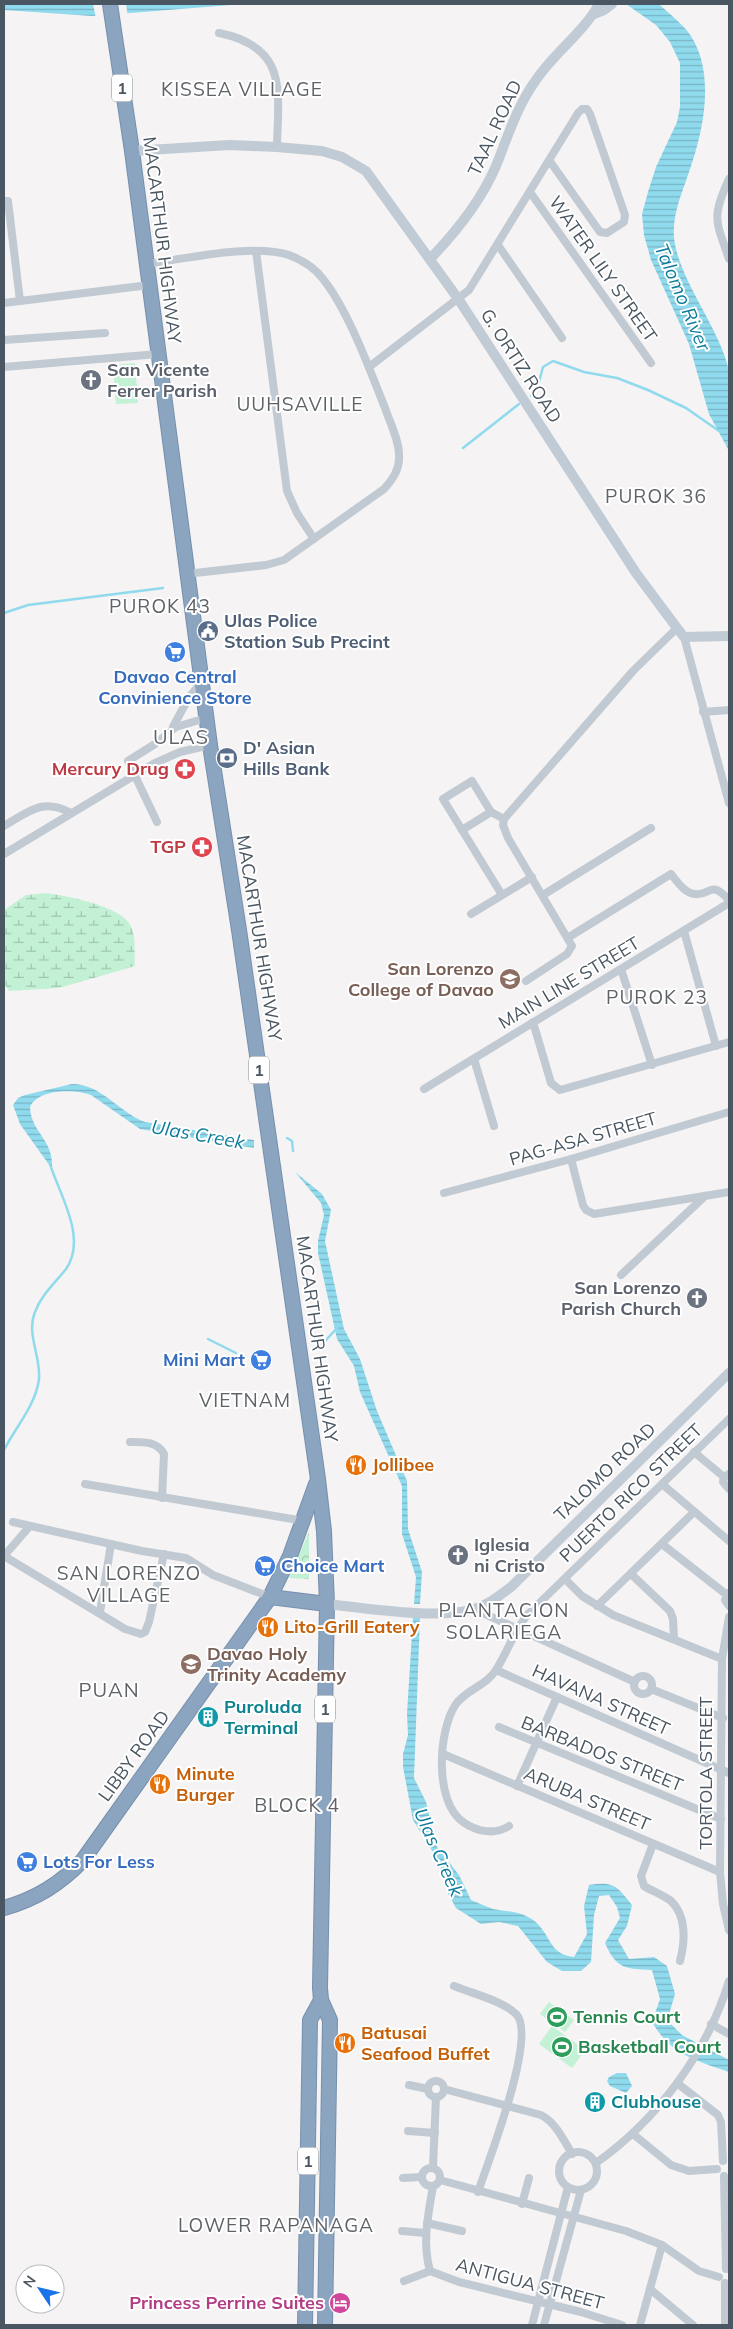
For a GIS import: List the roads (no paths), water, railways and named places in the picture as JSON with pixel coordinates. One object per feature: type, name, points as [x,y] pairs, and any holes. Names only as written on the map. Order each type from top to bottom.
[{"type":"highway","name":"MACARTHUR HIGHWAY","points":[[110,4],[132,151],[206,718],[242,949],[324,1531],[326,1604],[321,2000],[330,2020],[325,2325]]},
{"type":"highway","name":"LIBBY ROAD","points":[[4,1908],[41,1894],[64,1879],[83,1860],[219,1672],[270,1597],[290,1556],[318,1479]]},
{"type":"highway","points":[[270,1597],[326,1604]]},
{"type":"highway","name":"MACARTHUR HIGHWAY","points":[[305,2325],[310,2020],[321,2000]]},
{"type":"street","name":"TAAL ROAD","points":[[430,259],[459,227],[479,197],[495,167],[520,106],[536,80],[554,57],[602,7]]},
{"type":"street","points":[[219,34],[248,44],[272,65],[278,81],[277,147]]},
{"type":"street","points":[[369,367],[459,300],[473,284],[498,245],[549,160],[578,113],[584,108],[590,114],[625,215],[624,222],[607,234],[600,232],[549,160]]},
{"type":"street","name":"G. ORTIZ ROAD","points":[[132,151],[229,145],[277,147],[322,151],[342,157],[366,171],[459,300],[636,573],[684,637],[729,803]]},
{"type":"street","points":[[729,179],[719,201],[716,216],[719,233],[729,259]]},
{"type":"street","name":"WATER LILY STREET","points":[[530,192],[651,363]]},
{"type":"street","points":[[6,201],[20,301]]},
{"type":"street","points":[[498,245],[562,338]]},
{"type":"street","points":[[256,251],[287,491],[314,539]]},
{"type":"street","points":[[146,264],[256,251],[290,256],[307,264],[321,276],[347,322],[369,367],[398,446],[399,465],[391,481],[377,496],[291,556],[275,563],[186,574]]},
{"type":"street","points":[[4,303],[149,285]]},
{"type":"street","points":[[4,340],[105,333]]},
{"type":"street","points":[[4,367],[158,354]]},
{"type":"street","points":[[526,981],[569,952],[572,946],[569,937],[505,832],[504,818],[633,671],[677,628]]},
{"type":"street","points":[[684,637],[729,636]]},
{"type":"street","points":[[169,732],[201,682]]},
{"type":"street","points":[[703,712],[729,710]]},
{"type":"street","points":[[157,822],[128,761],[186,722],[206,718]]},
{"type":"street","points":[[4,854],[134,774],[172,755],[210,745]]},
{"type":"street","points":[[502,895],[443,799],[472,781],[491,812],[504,818]]},
{"type":"street","points":[[4,826],[45,805],[62,808],[71,813]]},
{"type":"street","points":[[462,830],[491,812]]},
{"type":"street","points":[[543,895],[651,828]]},
{"type":"street","points":[[569,937],[671,874],[690,892],[700,894],[713,889],[718,890],[729,901]]},
{"type":"street","points":[[471,914],[532,877]]},
{"type":"street","name":"MAIN LINE STREET","points":[[424,1089],[684,931],[729,901]]},
{"type":"street","points":[[684,931],[716,1046]]},
{"type":"street","points":[[621,969],[652,1065]]},
{"type":"street","points":[[533,1022],[551,1083],[556,1088],[564,1089],[729,1042]]},
{"type":"street","points":[[474,1058],[494,1126]]},
{"type":"street","name":"PAG-ASA STREET","points":[[444,1192],[571,1159],[729,1112]]},
{"type":"street","points":[[571,1159],[583,1205],[586,1210],[594,1214],[729,1192]]},
{"type":"street","points":[[621,1275],[705,1196]]},
{"type":"street","name":"TALOMO ROAD","points":[[326,1604],[450,1613],[474,1609],[490,1602],[510,1587],[729,1373]]},
{"type":"street","name":"PUERTO RICO STREET","points":[[509,1826],[501,1831],[488,1832],[464,1823],[458,1817],[446,1796],[442,1780],[443,1754],[451,1714],[457,1703],[467,1692],[488,1680],[496,1670],[515,1630],[694,1452],[729,1420]]},
{"type":"street","points":[[130,1442],[148,1442],[161,1448],[164,1454],[162,1498]]},
{"type":"street","points":[[694,1452],[727,1476],[723,1484],[729,1489]]},
{"type":"street","points":[[85,1484],[304,1521]]},
{"type":"street","points":[[662,1484],[729,1542]]},
{"type":"street","points":[[597,1606],[694,1512]]},
{"type":"street","points":[[13,1522],[111,1544],[186,1558],[213,1575],[270,1597]]},
{"type":"street","points":[[30,1526],[4,1556],[131,1632],[141,1634],[149,1622],[164,1554]]},
{"type":"street","points":[[100,1612],[111,1544]]},
{"type":"street","points":[[662,1544],[728,1594],[726,1603],[729,1606]]},
{"type":"street","points":[[631,1574],[670,1611],[673,1619],[674,1639]]},
{"type":"street","points":[[565,1579],[582,1596],[597,1606],[722,1659]]},
{"type":"street","points":[[474,1609],[515,1630],[635,1682],[636,1690],[641,1693],[647,1693],[651,1689],[723,1718]]},
{"type":"street","name":"TORTOLA STREET","points":[[729,1617],[722,1659],[725,1686],[723,1718],[726,1728],[720,1872],[723,1904],[729,1930]]},
{"type":"street","name":"HAVANA STREET","points":[[496,1670],[725,1771]]},
{"type":"street","points":[[517,1786],[557,1697]]},
{"type":"street","name":"BARBADOS STREET","points":[[499,1727],[721,1819]]},
{"type":"street","name":"ARUBA STREET","points":[[443,1754],[720,1872]]},
{"type":"street","points":[[654,1844],[641,1876],[642,1881],[644,1886],[672,1902],[676,1908],[685,1938],[680,1961]]},
{"type":"street","points":[[596,2163],[633,2134],[677,2084],[692,2063],[729,1981]]},
{"type":"street","points":[[454,1986],[506,2006],[517,2014],[522,2022],[522,2048],[507,2104],[478,2192]]},
{"type":"street","points":[[711,2024],[729,2034]]},
{"type":"street","points":[[436,2081],[441,2083],[444,2088],[443,2094],[436,2097],[429,2094],[428,2089],[436,2081]]},
{"type":"street","points":[[633,2134],[671,2165],[690,2171],[717,2169],[726,2162],[725,2122],[677,2084]]},
{"type":"street","points":[[409,2085],[428,2089]]},
{"type":"street","points":[[444,2088],[533,2111],[548,2119],[572,2154]]},
{"type":"street","points":[[433,2168],[436,2097]]},
{"type":"street","points":[[408,2131],[434,2133]]},
{"type":"street","points":[[572,2154],[588,2155],[596,2163],[597,2175],[591,2185],[581,2190],[568,2187],[563,2183],[560,2172],[563,2161],[572,2154]]},
{"type":"street","points":[[422,2177],[427,2169],[433,2168]]},
{"type":"street","points":[[433,2168],[440,2174],[440,2180]]},
{"type":"street","points":[[717,2169],[719,2174],[727,2175],[728,2270],[720,2272],[719,2276]]},
{"type":"street","points":[[403,2178],[422,2177]]},
{"type":"street","points":[[422,2177],[424,2183],[432,2186]]},
{"type":"street","points":[[522,2204],[529,2178]]},
{"type":"street","points":[[440,2180],[478,2192],[626,2231],[662,2245],[699,2271],[719,2276]]},
{"type":"street","points":[[404,2281],[430,2271],[426,2252],[427,2223],[432,2186],[440,2180]]},
{"type":"street","points":[[532,2325],[568,2187]]},
{"type":"street","points":[[544,2325],[581,2190]]},
{"type":"street","points":[[427,2223],[462,2231]]},
{"type":"street","points":[[402,2231],[426,2233]]},
{"type":"street","points":[[640,2325],[662,2245]]},
{"type":"street","name":"ANTIGUA STREET","points":[[430,2271],[459,2282],[550,2304],[622,2325]]},
{"type":"street","points":[[719,2276],[720,2281],[727,2283],[726,2322]]},
{"type":"street","points":[[650,2288],[693,2325]]},
{"type":"water","points":[[4,4],[244,4],[92,16],[4,10]]},
{"type":"water","name":"Talomo River","points":[[626,4],[659,4],[691,36],[703,67],[705,102],[703,119],[695,153],[676,211],[674,238],[683,271],[717,338],[729,371],[731,399],[729,451],[709,414],[689,344],[651,260],[644,235],[642,214],[648,192],[656,167],[677,122],[680,107],[680,63],[670,42],[656,25]]},
{"type":"water","points":[[72,1084],[83,1085],[101,1093],[126,1112],[145,1122],[254,1140],[254,1148],[140,1129],[91,1095],[67,1091],[41,1096],[30,1107],[34,1123],[50,1150],[52,1169],[20,1124],[13,1105],[18,1098],[25,1095]]},
{"type":"water","points":[[295,1172],[322,1194],[331,1210],[325,1241],[344,1329],[360,1359],[377,1411],[407,1481],[408,1529],[422,1572],[420,1604],[414,1604],[416,1577],[402,1534],[402,1486],[360,1392],[354,1366],[337,1339],[318,1253],[318,1241],[324,1215],[321,1203]]},
{"type":"water","points":[[413,1617],[420,1617],[414,1778],[426,1802],[437,1847],[459,1875],[471,1900],[493,1909],[525,1915],[537,1923],[558,1951],[574,1957],[587,1934],[584,1906],[589,1885],[604,1884],[614,1886],[632,1905],[627,1926],[618,1940],[629,1959],[654,1957],[667,1966],[675,1994],[670,2011],[670,2023],[682,2035],[729,2060],[729,2072],[685,2055],[667,2042],[659,2033],[652,2022],[660,1999],[652,1970],[623,1966],[613,1958],[605,1943],[620,1918],[617,1907],[609,1895],[599,1896],[594,1915],[591,1962],[581,1971],[562,1971],[547,1962],[518,1926],[499,1922],[481,1924],[456,1908],[447,1892],[439,1862],[413,1820],[403,1767],[403,1754],[408,1735],[407,1714]]},
{"type":"water","points":[[617,2073],[626,2073],[632,2086],[626,2093],[610,2086],[607,2081],[609,2077]]},
{"type":"waterway","points":[[531,396],[539,382],[543,367],[553,361],[584,372],[617,378],[648,390],[686,408],[719,431]]},
{"type":"waterway","points":[[463,448],[519,404]]},
{"type":"waterway","points":[[4,613],[28,605],[163,588]]},
{"type":"waterway","name":"Ulas Creek","points":[[287,1138],[292,1141],[293,1151]]},
{"type":"waterway","name":"Ulas Creek","points":[[4,1450],[30,1407],[37,1389],[39,1370],[32,1329],[35,1312],[45,1295],[66,1269],[72,1257],[74,1245],[70,1218],[51,1167]]},
{"type":"waterway","points":[[318,1349],[337,1328]]},
{"type":"waterway","points":[[208,1339],[236,1353]]},
{"type":"place","name":"San Vicente Ferrer Parish","points":[[91,380]]},
{"type":"place","name":"Ulas Police Station Sub Precint","points":[[208,631]]},
{"type":"place","name":"Davao Central Convinience Store","points":[[175,652]]},
{"type":"place","name":"D' Asian Hills Bank","points":[[227,758]]},
{"type":"place","name":"Mercury Drug","points":[[185,769]]},
{"type":"place","name":"TGP","points":[[202,847]]},
{"type":"place","name":"San Lorenzo College of Davao","points":[[510,979]]},
{"type":"place","name":"San Lorenzo Parish Church","points":[[697,1298]]},
{"type":"place","name":"Mini Mart","points":[[261,1360]]},
{"type":"place","name":"Jollibee","points":[[356,1465]]},
{"type":"place","name":"Iglesia ni Cristo","points":[[458,1555]]},
{"type":"place","name":"Choice Mart","points":[[265,1566]]},
{"type":"place","name":"Lito-Grill Eatery","points":[[268,1627]]},
{"type":"place","name":"Davao Holy Trinity Academy","points":[[191,1664]]},
{"type":"place","name":"Puroluda Terminal","points":[[208,1717]]},
{"type":"place","name":"Minute Burger","points":[[160,1784]]},
{"type":"place","name":"Lots For Less","points":[[27,1862]]},
{"type":"place","name":"Tennis Court","points":[[557,2017]]},
{"type":"place","name":"Batusai Seafood Buffet","points":[[345,2043]]},
{"type":"place","name":"Basketball Court","points":[[562,2047]]},
{"type":"place","name":"Clubhouse","points":[[595,2102]]},
{"type":"place","name":"Princess Perrine Suites","points":[[340,2303]]},
{"type":"district","name":"KISSEA VILLAGE","points":[[242,89]]},
{"type":"district","name":"UUHSAVILLE","points":[[300,404]]},
{"type":"district","name":"PUROK 36","points":[[656,496]]},
{"type":"district","name":"PUROK 43","points":[[160,606]]},
{"type":"district","name":"ULAS","points":[[181,737]]},
{"type":"district","name":"PUROK 23","points":[[657,997]]},
{"type":"district","name":"VIETNAM","points":[[245,1400]]},
{"type":"district","name":"SAN LORENZO VILLAGE","points":[[129,1584]]},
{"type":"district","name":"PLANTACION SOLARIEGA","points":[[504,1621]]},
{"type":"district","name":"PUAN","points":[[109,1690]]},
{"type":"district","name":"BLOCK 4","points":[[297,1805]]},
{"type":"district","name":"LOWER RAPANAGA","points":[[276,2225]]}]
